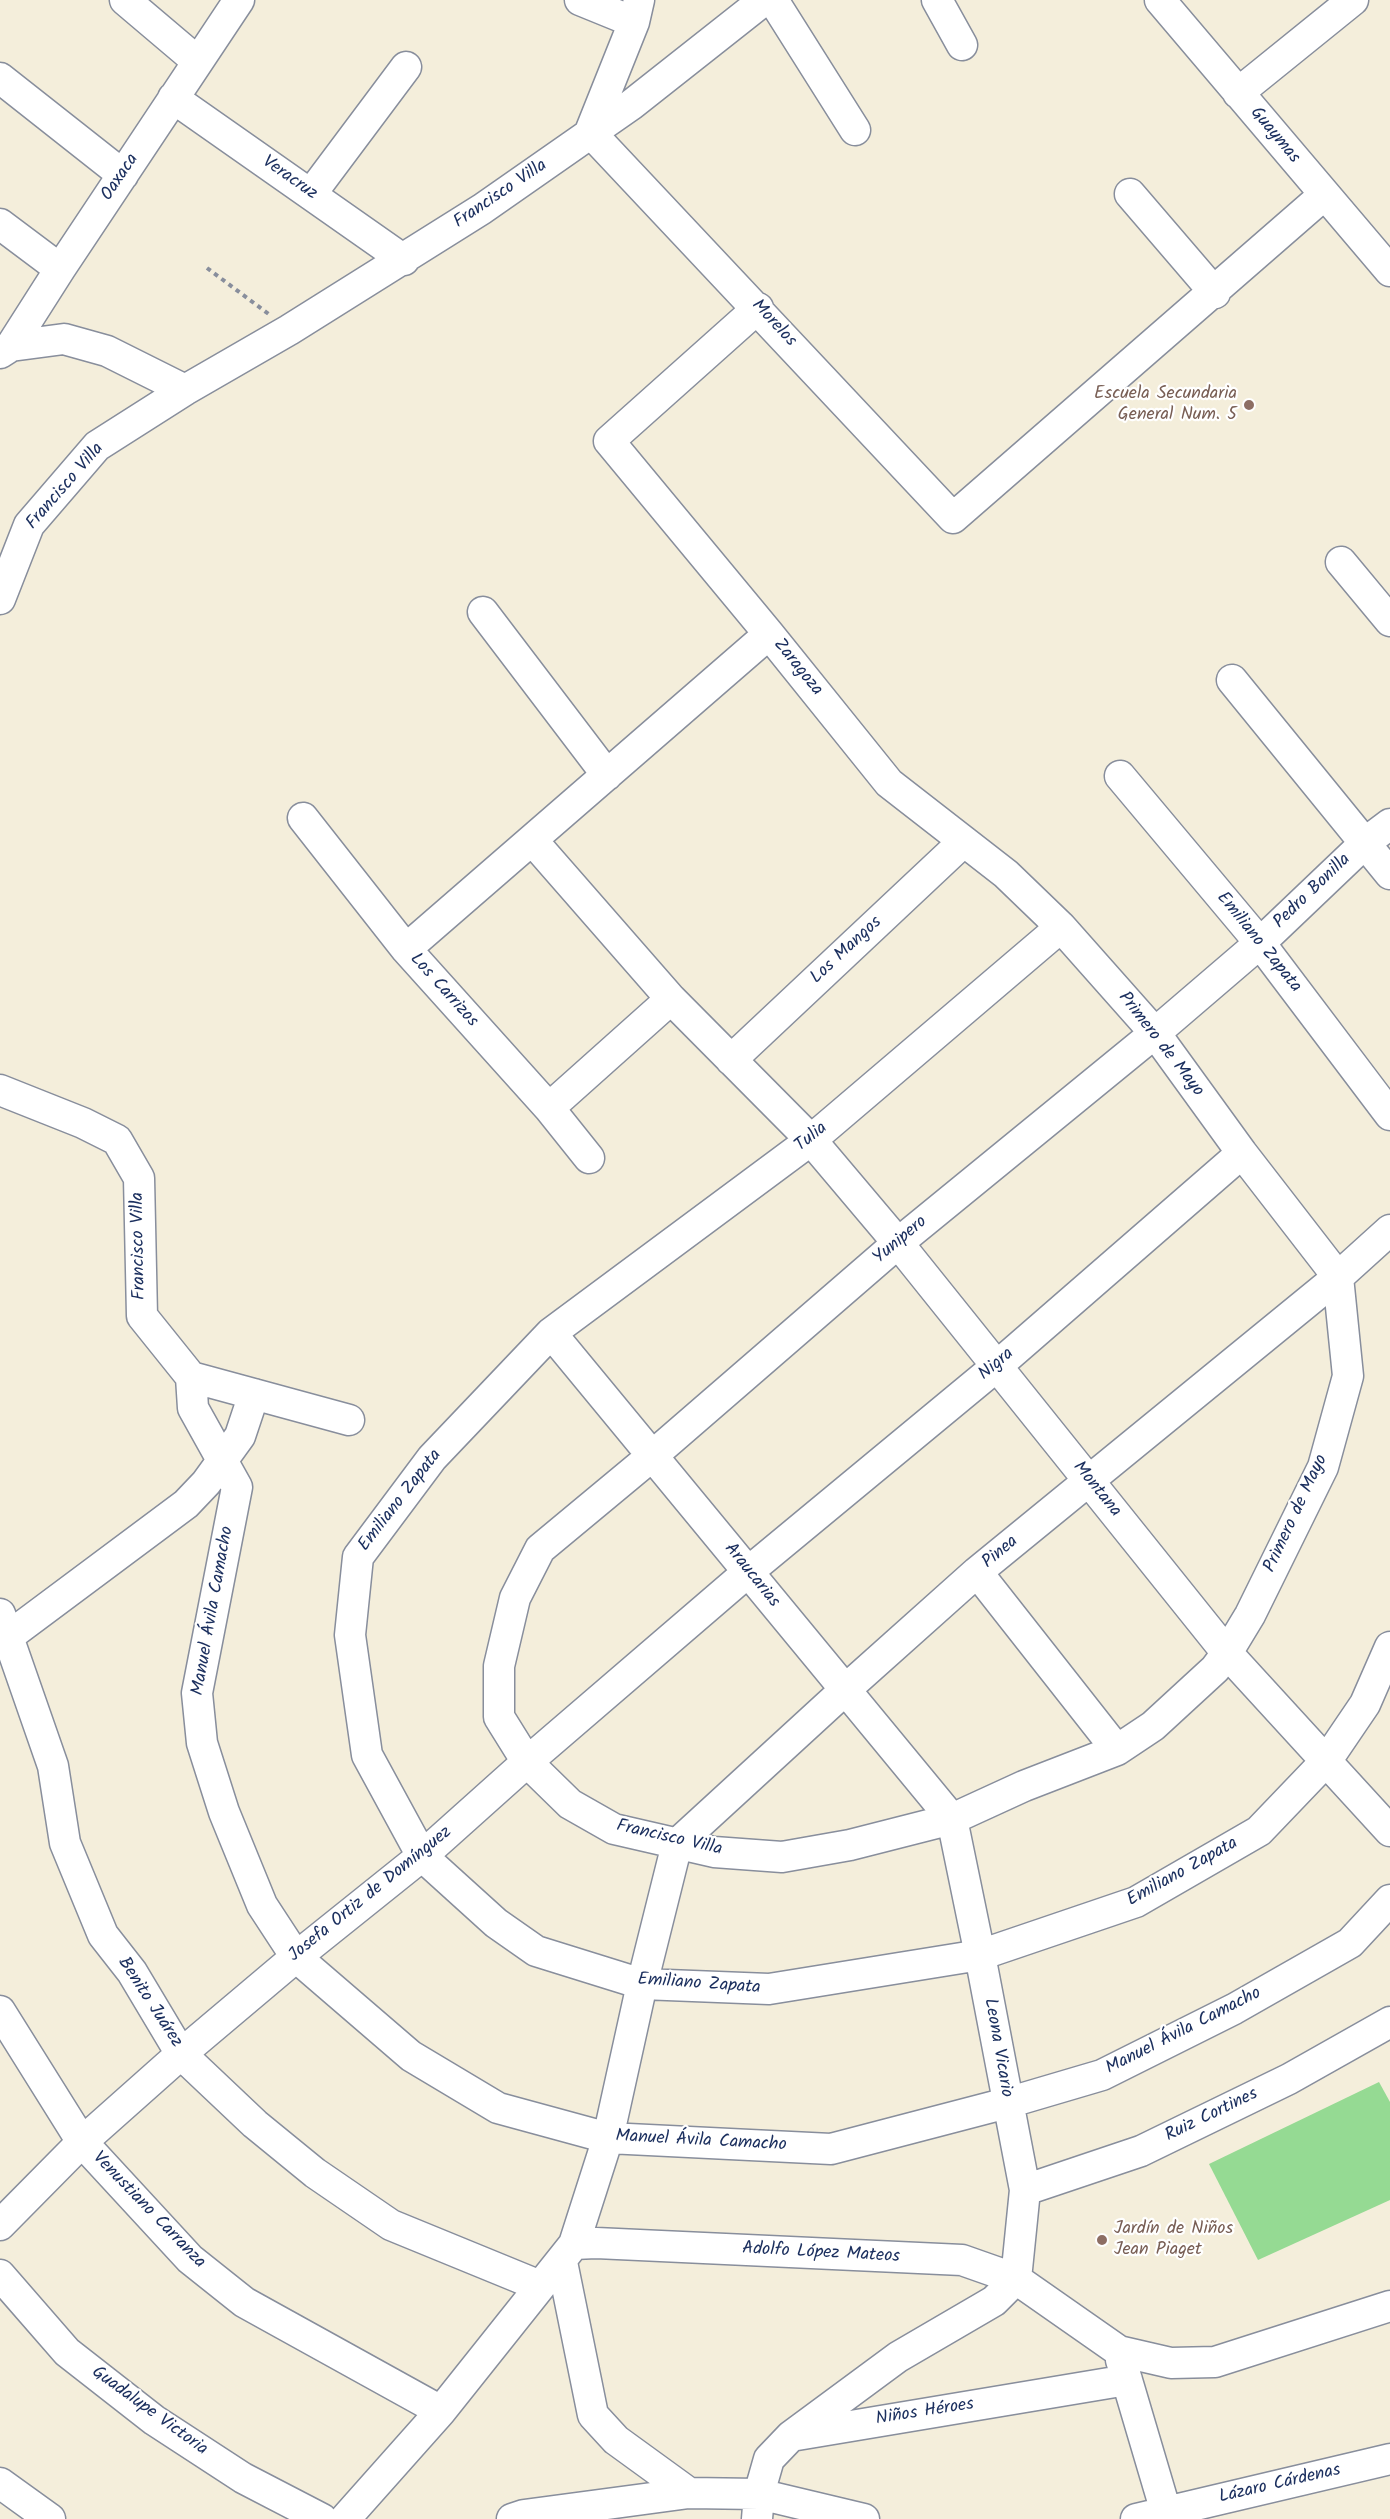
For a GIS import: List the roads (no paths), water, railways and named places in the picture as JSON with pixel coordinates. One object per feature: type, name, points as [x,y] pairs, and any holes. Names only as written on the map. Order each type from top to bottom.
[{"type":"street","points":[[125,0],[197,61]]},
{"type":"street","name":"Oaxaca","points":[[6,350],[239,0]]},
{"type":"street","points":[[580,0],[637,11],[591,132]]},
{"type":"street","name":"Francisco Villa","points":[[0,599],[29,525],[97,446],[185,390],[404,260],[482,209],[631,105],[764,0]]},
{"type":"street","points":[[773,0],[855,130]]},
{"type":"street","points":[[937,0],[962,45]]},
{"type":"street","name":"Guaymas","points":[[1160,0],[1390,271]]},
{"type":"street","points":[[1238,93],[1353,0]]},
{"type":"street","points":[[310,194],[406,67]]},
{"type":"street","points":[[0,78],[123,175]]},
{"type":"street","name":"Veracruz","points":[[173,98],[404,260]]},
{"type":"street","name":"Morelos","points":[[591,132],[953,518],[1215,293]]},
{"type":"street","points":[[1130,194],[1215,293],[1324,195]]},
{"type":"street","points":[[0,224],[60,269]]},
{"type":"street","name":"Zaragoza","points":[[758,308],[609,441],[889,783],[1006,874]]},
{"type":"street","points":[[6,350],[64,339],[107,351],[185,390]]},
{"type":"street","points":[[1341,562],[1390,621]]},
{"type":"street","points":[[483,612],[607,775]]},
{"type":"street","points":[[406,949],[769,634]]},
{"type":"street","points":[[1232,680],[1390,874]]},
{"type":"street","name":"Emiliano Zapata","points":[[1120,776],[1260,943],[1390,1115]]},
{"type":"street","name":"Los Carrizos","points":[[303,818],[406,949],[549,1108],[589,1158]]},
{"type":"street","name":"Pedro Bonilla","points":[[1155,1033],[1260,943],[1366,842],[1390,824]]},
{"type":"street","name":"Montana","points":[[532,840],[671,999],[811,1140],[898,1243],[1227,1653],[1390,1831]]},
{"type":"street","name":"Los Mangos","points":[[731,1060],[963,842]]},
{"type":"street","name":"Primero de Mayo","points":[[952,1819],[1024,1786],[1117,1750],[1153,1726],[1215,1669],[1250,1615],[1323,1467],[1348,1376],[1338,1277],[1242,1153],[1155,1033],[1060,927],[1006,874]]},
{"type":"street","name":"Tulia","points":[[551,1333],[811,1140],[1060,927]]},
{"type":"street","points":[[549,1108],[671,999]]},
{"type":"street","name":"Yunipero","points":[[652,1456],[898,1243],[1155,1033]]},
{"type":"street","name":"Francisco Villa","points":[[0,1090],[83,1123],[117,1140],[139,1178],[142,1316],[191,1377]]},
{"type":"street","name":"Nigra","points":[[748,1572],[997,1366],[1242,1153]]},
{"type":"street","name":"Pinea","points":[[677,1844],[977,1572],[1338,1277],[1390,1230]]},
{"type":"street","name":"Emiliano Zapata","points":[[551,1333],[432,1458],[358,1557],[350,1635],[367,1755],[422,1856],[496,1923],[536,1951],[642,1984],[769,1989],[980,1954],[1136,1902],[1259,1832],[1327,1760],[1365,1704],[1390,1647]]},
{"type":"street","name":"Araucarias","points":[[551,1333],[952,1819]]},
{"type":"street","points":[[191,1377],[349,1420]]},
{"type":"street","name":"Manuel Ávila Camacho","points":[[191,1377],[193,1408],[237,1487],[197,1693],[202,1743],[224,1812],[262,1905],[296,1957],[411,2056],[498,2108],[608,2138],[831,2149],[1007,2103],[1102,2075],[1234,2009],[1350,1943],[1390,1900]]},
{"type":"street","points":[[4,1625],[186,1504],[223,1461],[240,1436],[254,1394]]},
{"type":"street","name":"Francisco Villa","points":[[652,1456],[540,1549],[515,1598],[499,1666],[499,1717],[527,1762],[570,1804],[615,1829],[714,1852],[782,1857],[849,1845],[952,1819]]},
{"type":"street","name":"Josefa Ortiz de Domínguez","points":[[0,2225],[82,2142],[181,2054],[296,1957],[422,1856],[527,1762],[748,1572]]},
{"type":"street","points":[[977,1572],[1117,1750]]},
{"type":"street","name":"Benito Juárez","points":[[4,1625],[53,1766],[64,1844],[103,1935],[132,1972],[181,2054],[264,2131],[315,2173],[391,2225],[540,2286]]},
{"type":"street","name":"Leona Vicario","points":[[952,1819],[1025,2190],[1016,2279]]},
{"type":"street","points":[[345,2519],[441,2411],[568,2253],[608,2138],[642,1984],[677,1844]]},
{"type":"street","name":"Venustiano Carranza","points":[[0,2011],[82,2142],[190,2259],[244,2302],[441,2411]]},
{"type":"street","name":"Ruiz Cortines","points":[[1025,2190],[1141,2151],[1289,2079],[1390,2022]]},
{"type":"street","name":"Adolfo López Mateos","points":[[568,2253],[596,2243],[962,2260],[1016,2279],[1119,2351],[1171,2363],[1215,2362],[1390,2306]]},
{"type":"street","points":[[568,2253],[593,2415],[616,2440],[688,2493]]},
{"type":"street","name":"Guadalupe Victoria","points":[[0,2275],[67,2352],[154,2420],[243,2478],[322,2519]]},
{"type":"street","points":[[758,2507],[769,2459],[792,2436],[898,2357],[994,2301],[1016,2279]]},
{"type":"street","points":[[1119,2351],[1166,2512]]},
{"type":"street","name":"Niños Héroes","points":[[792,2436],[1127,2380]]},
{"type":"street","name":"Lázaro Cárdenas","points":[[1136,2519],[1390,2459]]},
{"type":"street","points":[[0,2483],[50,2519]]},
{"type":"street","points":[[512,2519],[524,2515],[688,2493],[758,2507],[864,2519]]},
{"type":"place","name":"Escuela Secundaria General Num. 5","points":[[1249,405]]},
{"type":"place","name":"Jardín de Niños Jean Piaget","points":[[1102,2240]]}]
